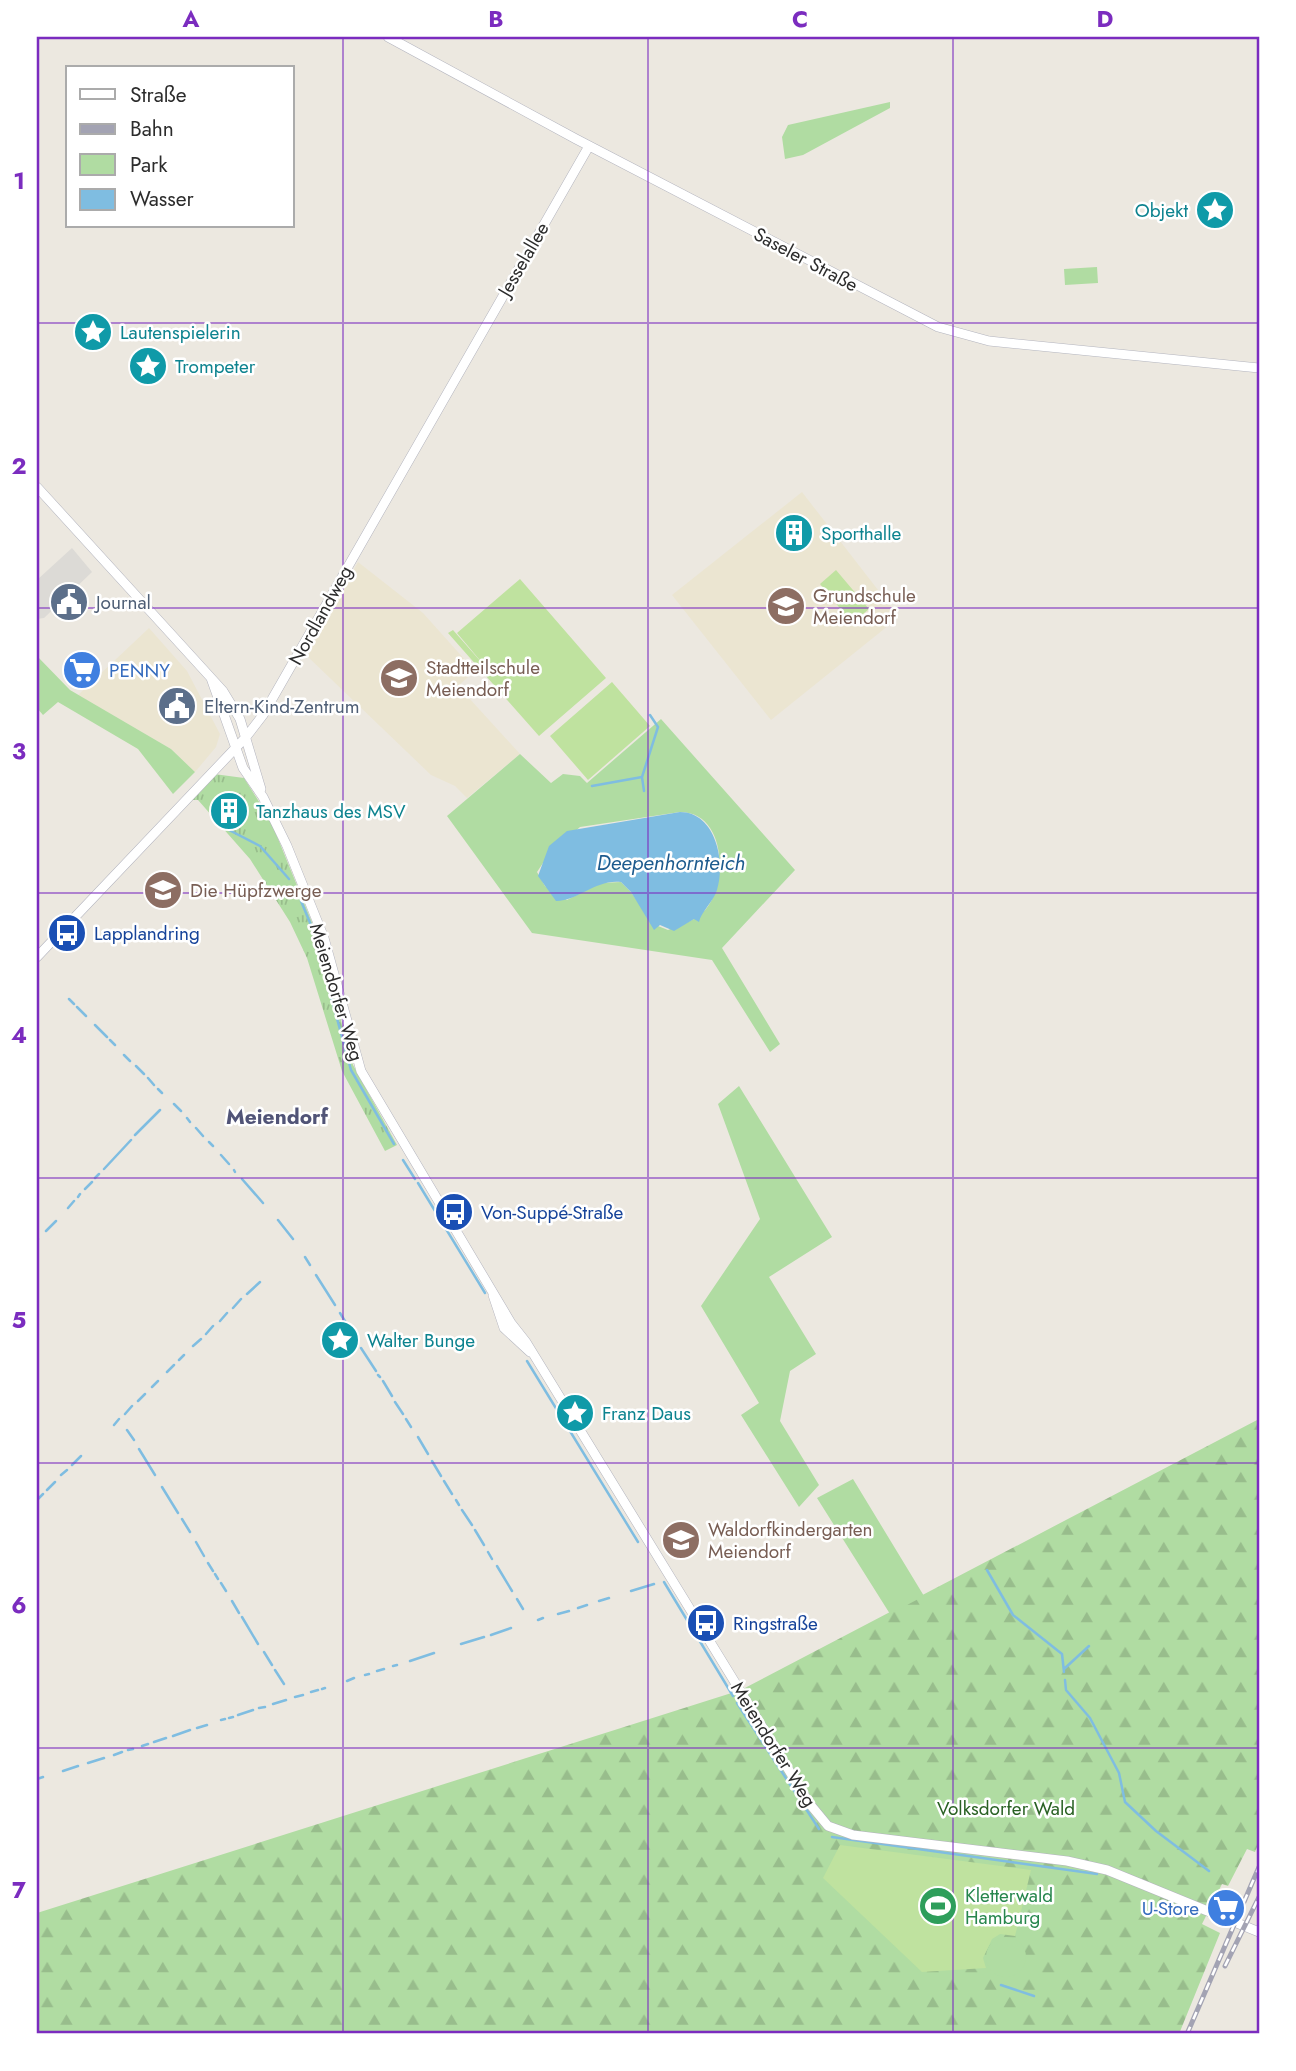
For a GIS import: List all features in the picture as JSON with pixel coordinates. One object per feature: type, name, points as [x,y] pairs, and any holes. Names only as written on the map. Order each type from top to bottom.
[{"type":"street","name":"Saseler Straße","points":[[388,37],[589,146],[937,327],[989,341],[1259,368]]},
{"type":"street","name":"Jesselallee","points":[[458,373],[589,146]]},
{"type":"street","name":"Nordlandweg","points":[[37,957],[246,737],[287,674],[458,373]]},
{"type":"street","points":[[37,487],[211,678],[236,710],[263,797]]},
{"type":"street","points":[[211,678],[243,768],[263,797]]},
{"type":"street","name":"Meiendorfer Weg","points":[[263,797],[324,938],[360,1071],[491,1287],[504,1328],[530,1352],[809,1803],[828,1826],[853,1835],[1067,1861],[1107,1870],[1259,1931]]},
{"type":"shaded area","name":"Grundschule Meiendorf","points":[[802,492],[899,617],[771,720],[672,595]]},
{"type":"shaded area","points":[[72,548],[92,572],[44,618],[37,619],[37,580]]},
{"type":"shaded area","name":"Stadtteilschule Meiendorf","points":[[358,562],[423,613],[475,671],[458,686],[520,754],[467,798],[455,786],[431,775],[307,656]]},
{"type":"shaded area","points":[[149,628],[187,671],[220,734],[216,747],[195,772],[171,749],[78,695]]},
{"type":"green space","points":[[890,102],[890,108],[803,155],[785,159],[782,137],[788,125]]},
{"type":"green space","points":[[1097,267],[1098,283],[1065,285],[1064,269]]},
{"type":"green space","points":[[836,570],[869,609],[852,623],[820,584]]},
{"type":"green space","points":[[520,579],[606,678],[539,736],[448,633],[453,630],[489,671],[457,633]]},
{"type":"green space","points":[[37,656],[70,690],[171,749],[195,772],[173,794],[138,749],[58,702],[43,715],[37,708]]},
{"type":"green space","points":[[612,682],[650,726],[588,780],[550,736]]},
{"type":"green space","points":[[661,719],[795,870],[722,948],[780,1044],[770,1052],[712,960],[532,933],[447,816],[520,754],[551,783],[563,774],[580,776],[587,783]],"holes":[[[680,812],[695,815],[707,823],[714,836],[720,866],[718,882],[713,897],[702,913],[668,930],[653,924],[621,882],[600,883],[567,900],[545,886],[537,872],[547,857],[580,827]]]},
{"type":"green space","points":[[214,774],[244,778],[270,819],[320,942],[353,1065],[397,1145],[385,1151],[342,1071],[307,958],[290,922],[250,859],[198,800],[192,800],[192,796]]},
{"type":"green space","points":[[739,1086],[832,1237],[769,1277],[816,1354],[790,1371],[780,1421],[819,1485],[799,1507],[741,1415],[759,1403],[701,1306],[760,1219],[718,1104]]},
{"type":"green space","name":"Volksdorfer Wald","points":[[1259,1419],[1259,1842],[1255,1852],[1247,1849],[1228,1886],[1222,1884],[1202,1924],[1220,1933],[1179,2034],[37,2034],[37,1913],[741,1690]]},
{"type":"green space","points":[[853,1479],[924,1596],[890,1614],[817,1498]]},
{"type":"green space","name":"Kletterwald Hamburg","points":[[840,1845],[1031,1870],[1015,1936],[1000,1934],[992,1939],[983,1958],[986,1968],[922,1972],[823,1878]]},
{"type":"green space","points":[[1006,1937],[1020,1943],[1026,1957],[1020,1971],[1006,1977],[992,1971],[986,1957],[992,1943]]},
{"type":"water","name":"Deepenhornteich","points":[[680,812],[692,814],[702,820],[710,830],[719,853],[717,890],[699,922],[694,919],[674,931],[660,925],[654,930],[631,892],[621,882],[596,886],[565,900],[556,901],[538,876],[549,846],[567,831]]},
{"type":"waterway","points":[[642,777],[658,727],[650,715]]},
{"type":"waterway","points":[[592,786],[642,777],[644,791]]},
{"type":"waterway","points":[[227,829],[260,846],[289,879]]},
{"type":"waterway","points":[[301,901],[313,930],[351,1070],[394,1144]]},
{"type":"waterway","points":[[69,999],[74,1004]]},
{"type":"waterway","points":[[77,1007],[86,1016]]},
{"type":"waterway","points":[[95,1025],[107,1037]]},
{"type":"waterway","points":[[110,1040],[115,1045]]},
{"type":"waterway","points":[[124,1055],[130,1061]]},
{"type":"waterway","points":[[136,1066],[144,1074]]},
{"type":"waterway","points":[[148,1078],[154,1085]]},
{"type":"waterway","points":[[158,1089],[162,1093]]},
{"type":"waterway","points":[[174,1104],[181,1111]]},
{"type":"waterway","points":[[135,1135],[160,1110]]},
{"type":"waterway","points":[[187,1118],[190,1122]]},
{"type":"waterway","points":[[196,1128],[203,1136]]},
{"type":"waterway","points":[[104,1169],[131,1140]]},
{"type":"waterway","points":[[209,1142],[213,1146]]},
{"type":"waterway","points":[[221,1155],[229,1164]]},
{"type":"waterway","points":[[403,1160],[415,1179]]},
{"type":"waterway","points":[[95,1178],[99,1174]]},
{"type":"waterway","points":[[242,1179],[263,1203]]},
{"type":"waterway","points":[[85,1189],[92,1182]]},
{"type":"waterway","points":[[418,1183],[485,1293]]},
{"type":"waterway","points":[[68,1208],[74,1201]]},
{"type":"waterway","points":[[278,1220],[293,1239]]},
{"type":"waterway","points":[[46,1231],[56,1221]]},
{"type":"waterway","points":[[305,1257],[310,1265]]},
{"type":"waterway","points":[[316,1275],[335,1305]]},
{"type":"waterway","points":[[247,1294],[260,1282]]},
{"type":"waterway","points":[[233,1308],[241,1299]]},
{"type":"waterway","points":[[220,1321],[227,1313]]},
{"type":"waterway","points":[[340,1313],[348,1326]]},
{"type":"waterway","points":[[206,1334],[213,1326]]},
{"type":"waterway","points":[[353,1334],[358,1343]]},
{"type":"waterway","points":[[193,1346],[201,1339]]},
{"type":"waterway","points":[[361,1348],[376,1371]]},
{"type":"waterway","points":[[179,1360],[184,1355]]},
{"type":"waterway","points":[[527,1361],[638,1542]]},
{"type":"waterway","points":[[167,1372],[174,1365]]},
{"type":"waterway","points":[[152,1387],[158,1381]]},
{"type":"waterway","points":[[383,1381],[392,1396]]},
{"type":"waterway","points":[[138,1401],[145,1394]]},
{"type":"waterway","points":[[395,1402],[403,1414]]},
{"type":"waterway","points":[[125,1414],[132,1406]]},
{"type":"waterway","points":[[114,1425],[119,1419]]},
{"type":"waterway","points":[[406,1419],[411,1427]]},
{"type":"waterway","points":[[127,1430],[134,1440]]},
{"type":"waterway","points":[[418,1437],[428,1454]]},
{"type":"waterway","points":[[139,1449],[155,1475]]},
{"type":"waterway","points":[[72,1465],[81,1456]]},
{"type":"waterway","points":[[432,1461],[441,1476]]},
{"type":"waterway","points":[[61,1475],[67,1470]]},
{"type":"waterway","points":[[444,1481],[452,1494]]},
{"type":"waterway","points":[[47,1490],[55,1482]]},
{"type":"waterway","points":[[162,1487],[178,1513]]},
{"type":"waterway","points":[[37,1500],[43,1494]]},
{"type":"waterway","points":[[456,1500],[459,1505]]},
{"type":"waterway","points":[[462,1510],[472,1525]]},
{"type":"waterway","points":[[182,1519],[190,1532]]},
{"type":"waterway","points":[[475,1530],[484,1545]]},
{"type":"waterway","points":[[196,1542],[204,1556]]},
{"type":"waterway","points":[[488,1552],[492,1559]]},
{"type":"waterway","points":[[208,1563],[213,1571]]},
{"type":"waterway","points":[[497,1566],[512,1591]]},
{"type":"waterway","points":[[987,1570],[1013,1615],[1062,1654],[1064,1672]]},
{"type":"waterway","points":[[215,1574],[218,1579]]},
{"type":"waterway","points":[[664,1582],[733,1696]]},
{"type":"waterway","points":[[221,1583],[226,1591]]},
{"type":"waterway","points":[[631,1591],[654,1584]]},
{"type":"waterway","points":[[599,1601],[609,1598]]},
{"type":"waterway","points":[[517,1599],[523,1609]]},
{"type":"waterway","points":[[232,1601],[239,1613]]},
{"type":"waterway","points":[[578,1608],[587,1605]]},
{"type":"waterway","points":[[558,1614],[569,1611]]},
{"type":"waterway","points":[[242,1617],[258,1644]]},
{"type":"waterway","points":[[538,1620],[543,1618]]},
{"type":"waterway","points":[[491,1635],[511,1628]]},
{"type":"waterway","points":[[461,1644],[484,1637]]},
{"type":"waterway","points":[[1064,1669],[1089,1646]]},
{"type":"waterway","points":[[264,1652],[272,1665]]},
{"type":"waterway","points":[[410,1661],[434,1653]]},
{"type":"waterway","points":[[393,1666],[397,1665]]},
{"type":"waterway","points":[[377,1671],[384,1669]]},
{"type":"waterway","points":[[275,1670],[284,1684]]},
{"type":"waterway","points":[[365,1675],[369,1674]]},
{"type":"waterway","points":[[347,1681],[354,1678]]},
{"type":"waterway","points":[[1065,1680],[1066,1690],[1090,1718],[1119,1773],[1125,1802],[1156,1831],[1209,1871]]},
{"type":"waterway","points":[[311,1692],[318,1690]]},
{"type":"waterway","points":[[295,1697],[303,1695]]},
{"type":"waterway","points":[[273,1704],[286,1700]]},
{"type":"waterway","points":[[737,1703],[819,1829]]},
{"type":"waterway","points":[[259,1708],[265,1707]]},
{"type":"waterway","points":[[238,1715],[253,1710]]},
{"type":"waterway","points":[[229,1718],[233,1717]]},
{"type":"waterway","points":[[221,1720],[225,1719]]},
{"type":"waterway","points":[[197,1728],[207,1725]]},
{"type":"waterway","points":[[173,1736],[190,1730]]},
{"type":"waterway","points":[[154,1742],[166,1738]]},
{"type":"waterway","points":[[142,1746],[148,1744]]},
{"type":"waterway","points":[[128,1750],[133,1749]]},
{"type":"waterway","points":[[114,1755],[122,1752]]},
{"type":"waterway","points":[[88,1763],[104,1758]]},
{"type":"waterway","points":[[63,1771],[78,1766]]},
{"type":"waterway","points":[[37,1779],[43,1777]]},
{"type":"waterway","points":[[832,1837],[1097,1874]]},
{"type":"waterway","points":[[1001,1985],[1034,1996]]},
{"type":"railway","points":[[1187,2034],[1259,1867]]},
{"type":"railway","points":[[1225,1966],[1259,1897]]},
{"type":"place","name":"Objekt","points":[[1215,210]]},
{"type":"place","name":"Lautenspielerin","points":[[93,332]]},
{"type":"place","name":"Trompeter","points":[[148,366]]},
{"type":"place","name":"Sporthalle","points":[[794,533]]},
{"type":"place","name":"Journal","points":[[69,602]]},
{"type":"place","name":"Grundschule Meiendorf","points":[[786,606]]},
{"type":"place","name":"PENNY","points":[[82,670]]},
{"type":"place","name":"Stadtteilschule Meiendorf","points":[[399,678]]},
{"type":"place","name":"Eltern-Kind-Zentrum","points":[[177,706]]},
{"type":"place","name":"Tanzhaus des MSV","points":[[229,811]]},
{"type":"place","name":"Die Hüpfzwerge","points":[[163,890]]},
{"type":"place","name":"Lapplandring","points":[[67,933]]},
{"type":"place","name":"Von-Suppé-Straße","points":[[454,1212]]},
{"type":"place","name":"Walter Bunge","points":[[340,1340]]},
{"type":"place","name":"Franz Daus","points":[[575,1413]]},
{"type":"place","name":"Waldorfkindergarten Meiendorf","points":[[681,1540]]},
{"type":"place","name":"Ringstraße","points":[[706,1623]]},
{"type":"place","name":"Kletterwald Hamburg","points":[[938,1906]]},
{"type":"place","name":"U-Store","points":[[1226,1908]]},
{"type":"district","name":"Meiendorf","points":[[277,1117]]}]
